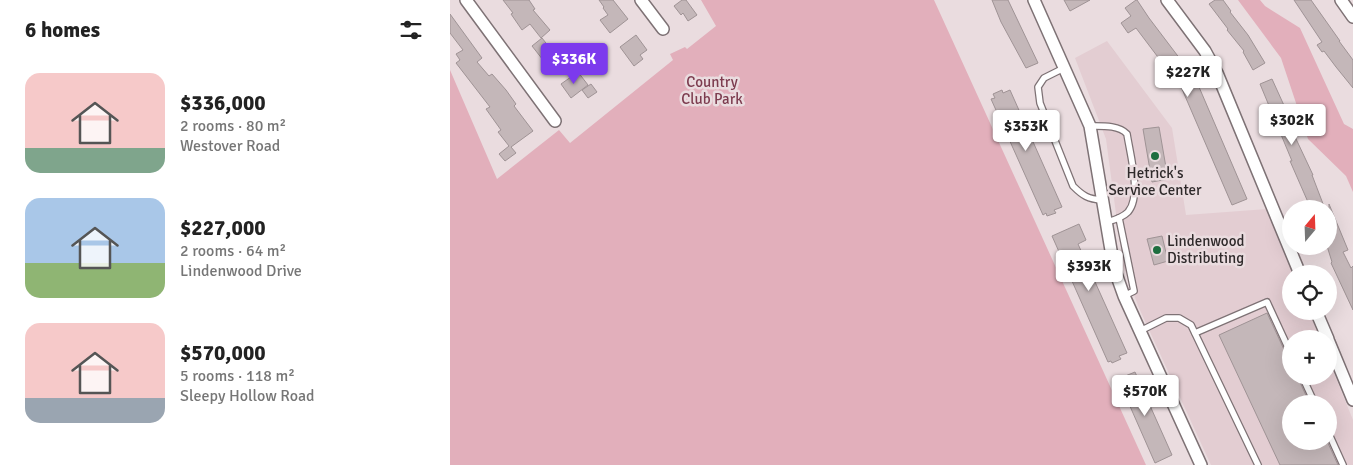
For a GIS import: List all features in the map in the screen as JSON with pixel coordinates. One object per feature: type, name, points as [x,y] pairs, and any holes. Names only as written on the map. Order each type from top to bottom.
[{"type":"street","points":[[466,0],[555,121]]},
{"type":"street","points":[[641,0],[663,29]]},
{"type":"street","points":[[1034,0],[1090,126],[1114,268],[1124,296],[1201,465]]},
{"type":"street","points":[[1167,0],[1205,51],[1217,73],[1296,265]]},
{"type":"street","points":[[1341,0],[1353,17]]},
{"type":"street","points":[[1337,362],[1353,400]]},
{"type":"lane","points":[[1064,68],[1044,78],[1038,87],[1040,103],[1073,186],[1083,196],[1103,200]]},
{"type":"lane","points":[[1090,126],[1104,126],[1123,130],[1128,134],[1135,184],[1134,201],[1128,212],[1107,222]]},
{"type":"lane","points":[[1118,218],[1134,291],[1124,296]]},
{"type":"lane","points":[[1195,332],[1267,302],[1282,334]]},
{"type":"lane","points":[[1140,331],[1166,318],[1179,318],[1191,325],[1258,465]]},
{"type":"lane","points":[[1336,450],[1343,465]]},
{"type":"shaded area","points":[[1107,41],[1172,128],[1186,215],[1267,209],[1282,246],[1282,255],[1285,255],[1289,265],[1282,265],[1282,320],[1313,320],[1316,330],[1282,330],[1282,385],[1337,385],[1337,381],[1353,420],[1353,465],[1211,465],[1139,308],[1123,266],[1106,139],[1075,58]]},
{"type":"green space","name":"Country Club Park","points":[[701,0],[934,0],[1146,465],[450,465],[450,70],[497,179],[559,130],[570,143],[673,60],[670,54],[685,47],[687,49],[716,26]]},
{"type":"green space","points":[[1238,0],[1260,0],[1265,6],[1300,28],[1344,124],[1353,129],[1353,192],[1346,176],[1308,139],[1281,58]]},
{"type":"building","points":[[503,0],[529,0],[535,9],[533,10],[550,30],[541,38],[530,24],[522,30]]},
{"type":"building","points":[[599,0],[613,0],[628,19],[610,33],[600,20],[608,15]]},
{"type":"building","points":[[682,0],[686,0],[697,15],[688,21],[683,13],[681,15],[674,6]]},
{"type":"building","points":[[992,0],[1008,0],[1038,63],[1026,68],[1001,22]]},
{"type":"building","points":[[1064,0],[1090,0],[1070,11]]},
{"type":"building","points":[[1136,0],[1196,80],[1247,199],[1232,205],[1182,89],[1136,28],[1128,33],[1121,23],[1131,16],[1125,8]]},
{"type":"building","points":[[1215,0],[1223,0],[1265,63],[1253,70],[1244,51],[1209,4]]},
{"type":"building","points":[[1294,0],[1311,0],[1353,60],[1353,88],[1324,51],[1322,52],[1317,45],[1322,42]]},
{"type":"building","points":[[450,14],[482,58],[477,62],[489,76],[492,74],[506,90],[516,104],[514,106],[533,131],[511,147],[516,153],[505,161],[499,154],[509,146],[498,132],[501,130],[486,109],[490,107],[456,63],[460,60],[456,54],[463,50],[450,33]]},
{"type":"building","points":[[636,35],[647,50],[640,55],[643,59],[634,66],[620,47]]},
{"type":"building","points":[[542,38],[553,52],[543,60],[532,46]]},
{"type":"building","points":[[578,72],[588,85],[571,98],[561,84]]},
{"type":"building","points":[[1272,79],[1292,123],[1289,124],[1313,175],[1322,200],[1307,200],[1260,84]]},
{"type":"building","points":[[591,84],[597,92],[588,98],[582,90]]},
{"type":"building","points":[[1002,90],[1003,93],[1010,90],[1062,207],[1054,210],[1056,213],[1047,216],[1046,213],[1043,215],[991,99],[995,98],[993,94]]},
{"type":"building","points":[[1159,127],[1168,179],[1152,182],[1143,129]]},
{"type":"building","points":[[1079,224],[1086,240],[1078,244],[1127,353],[1119,356],[1121,359],[1112,363],[1111,361],[1108,362],[1052,236]]},
{"type":"building","points":[[1338,226],[1348,250],[1343,252],[1351,268],[1353,266],[1353,310],[1337,276],[1337,265],[1332,265],[1330,255],[1338,255]]},
{"type":"building","points":[[1162,236],[1168,261],[1154,265],[1147,239]]},
{"type":"building","points":[[1267,313],[1282,345],[1282,385],[1301,385],[1306,395],[1282,395],[1282,450],[1331,450],[1338,465],[1280,465],[1219,335]]},
{"type":"building","points":[[1135,372],[1172,455],[1155,463],[1118,379]]},
{"type":"place","name":"Hetrick's Service Center","points":[[1155,156]]},
{"type":"place","name":"Lindenwood Distributing","points":[[1157,250]]}]
